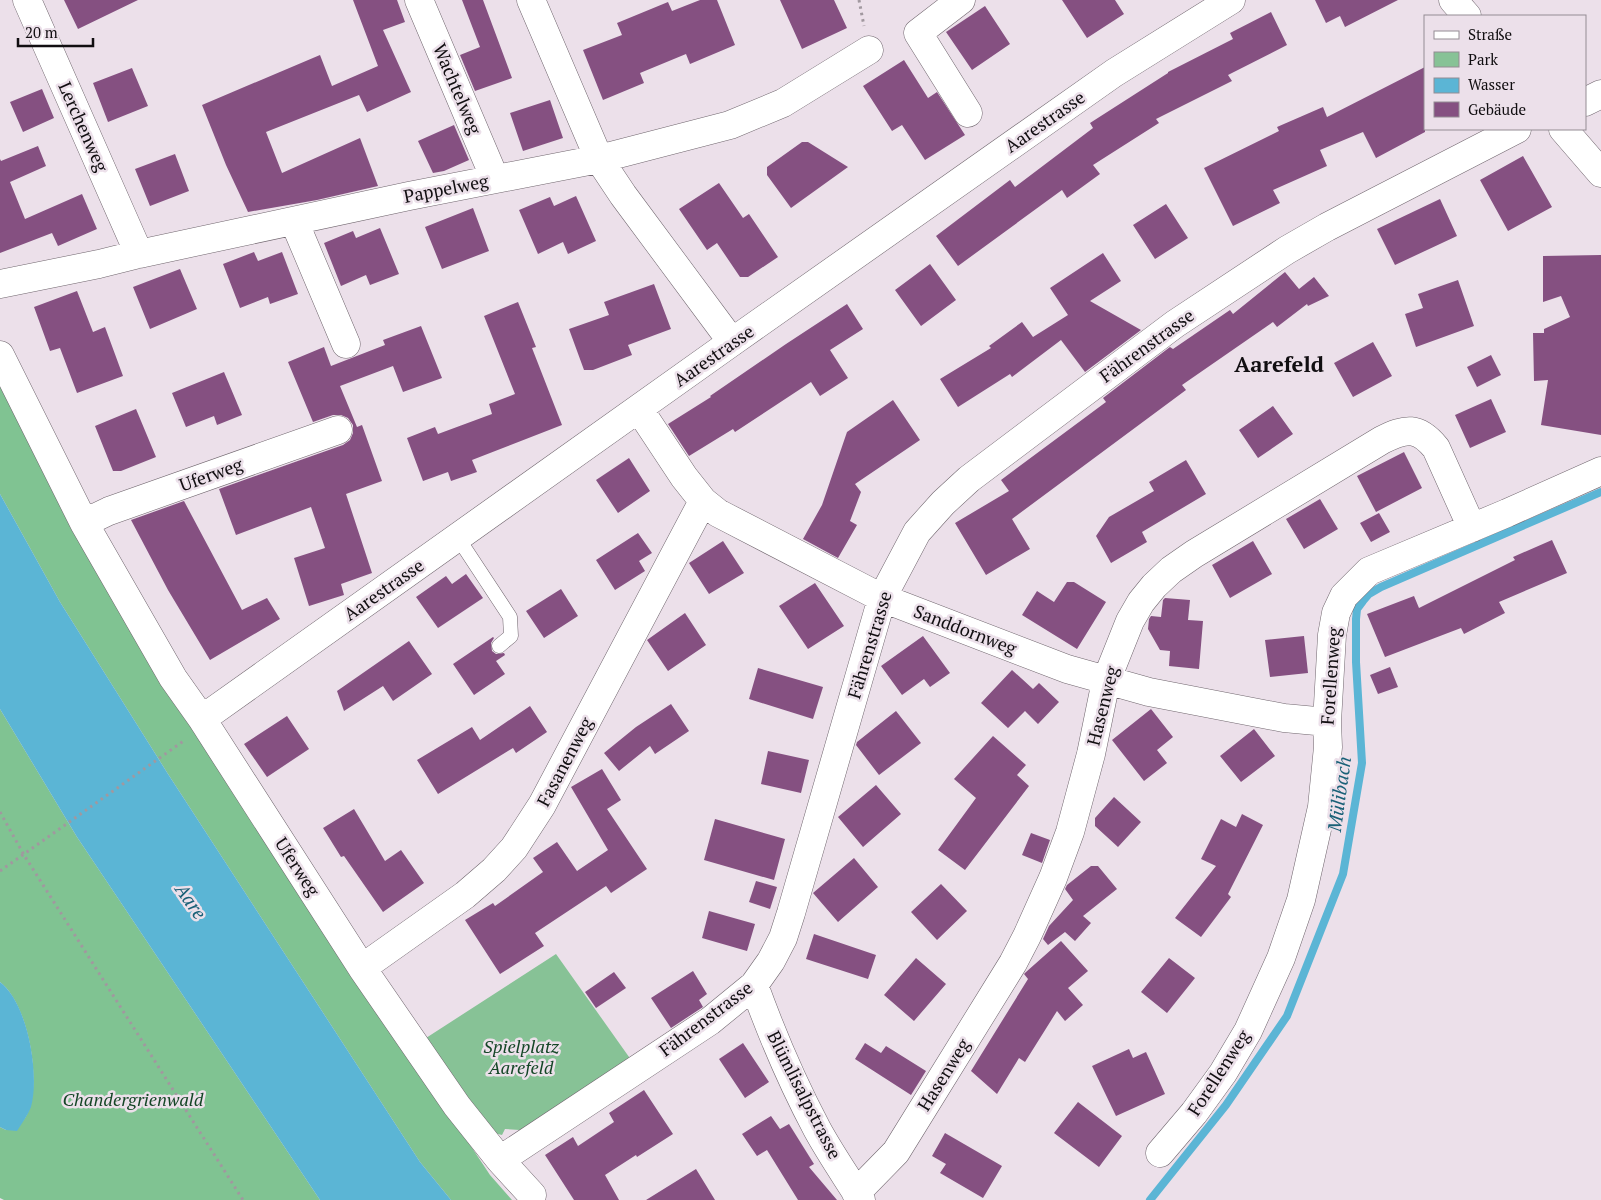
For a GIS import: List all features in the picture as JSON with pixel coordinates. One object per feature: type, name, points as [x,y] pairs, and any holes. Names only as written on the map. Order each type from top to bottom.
[{"type":"street","name":"Lerchenweg","points":[[27,0],[139,254]]},
{"type":"street","name":"Wachtelweg","points":[[419,0],[495,179]]},
{"type":"street","points":[[531,0],[599,159],[623,195],[732,342]]},
{"type":"street","points":[[961,0],[918,33],[968,113]]},
{"type":"street","name":"Aarestrasse","points":[[195,729],[732,342],[1114,73],[1231,0]]},
{"type":"street","points":[[1453,0],[1466,15]]},
{"type":"street","name":"Pappelweg","points":[[0,284],[495,179],[599,159],[730,125],[783,103],[869,50]]},
{"type":"street","points":[[1586,102],[1601,94]]},
{"type":"street","name":"Fährenstrasse","points":[[500,1160],[710,1020],[754,986],[771,961],[783,938],[882,598],[917,532],[943,503],[962,485],[1176,324],[1250,274],[1327,227],[1515,130]]},
{"type":"street","points":[[1564,130],[1601,172]]},
{"type":"street","points":[[294,221],[346,344]]},
{"type":"street","name":"Uferweg","points":[[0,355],[84,523],[173,678],[195,729],[457,1106],[500,1160],[532,1195]]},
{"type":"street","name":"Sanddornweg","points":[[639,409],[684,477],[703,501],[718,513],[882,598],[1106,681],[1149,692],[1284,718],[1327,722]]},
{"type":"street","name":"Uferweg","points":[[84,523],[109,511],[338,430]]},
{"type":"street","name":"Hasenweg","points":[[858,1196],[896,1152],[998,990],[1027,936],[1053,878],[1070,832],[1091,754],[1106,681],[1130,620],[1154,586],[1171,570],[1194,554],[1397,432],[1409,431],[1419,433],[1428,438],[1436,448],[1472,528]]},
{"type":"street","name":"Forellenweg","points":[[1160,1153],[1194,1113],[1223,1073],[1248,1030],[1282,958],[1301,900],[1322,807],[1328,746],[1327,722],[1332,635],[1336,613],[1344,596],[1369,571],[1601,471]]},
{"type":"street","name":"Fasanenweg","points":[[362,968],[465,895],[494,870],[514,848],[547,797],[703,501]]},
{"type":"street","name":"Blümlisalpstrasse","points":[[754,986],[771,1034],[817,1130],[858,1196]]},
{"type":"lane","points":[[458,538],[510,617],[512,636],[500,646]]},
{"type":"path","points":[[0,871],[195,729]]},
{"type":"path","points":[[0,812],[24,855],[243,1200]]},
{"type":"green space","points":[[0,376],[199,735],[490,1175],[512,1200],[451,1200],[420,1162],[168,774],[60,602],[0,494]]},
{"type":"green space","name":"Chandergrienwald","points":[[0,709],[77,837],[320,1200],[4,1200],[0,1198],[0,1127],[6,1130],[24,1120],[31,1104],[33,1068],[26,1027],[19,1008],[10,993],[0,982]]},
{"type":"green space","name":"Spielplatz Aarefeld","points":[[556,954],[634,1064],[524,1135],[520,1130],[505,1129],[502,1135],[494,1133],[487,1128],[426,1038]]},
{"type":"water","name":"Aare","points":[[0,494],[60,602],[168,774],[420,1162],[451,1200],[320,1200],[77,837],[0,709]]},
{"type":"water","points":[[0,982],[10,992],[18,1006],[33,1059],[34,1077],[31,1107],[17,1131],[6,1130],[0,1127]]},
{"type":"building","points":[[64,0],[138,0],[78,29]]},
{"type":"building","points":[[353,0],[397,0],[405,22],[383,30],[411,92],[367,112],[359,95],[266,132],[282,173],[360,138],[378,186],[317,200],[248,212],[226,165],[202,105],[320,55],[332,86],[378,66]]},
{"type":"building","points":[[462,0],[483,0],[512,78],[475,91],[460,55],[480,47]]},
{"type":"building","points":[[700,0],[717,0],[735,45],[690,64],[686,54],[640,73],[644,83],[603,100],[583,50],[622,35],[617,23],[668,2],[672,11]]},
{"type":"building","points":[[780,0],[834,0],[847,28],[802,49]]},
{"type":"building","points":[[1062,0],[1115,0],[1124,14],[1087,38]]},
{"type":"building","points":[[1315,0],[1398,0],[1345,27],[1340,16],[1326,23]]},
{"type":"building","points":[[985,6],[1010,44],[972,70],[946,32]]},
{"type":"building","points":[[1271,12],[1287,45],[1228,75],[1232,81],[1156,119],[1159,123],[1093,165],[1100,174],[1067,198],[1062,190],[958,266],[936,236],[1010,180],[1015,187],[1093,128],[1090,123],[1168,72],[1233,39],[1230,33]]},
{"type":"building","points":[[904,60],[928,98],[937,92],[965,135],[925,160],[902,125],[892,131],[863,86]]},
{"type":"building","points":[[132,68],[148,106],[108,122],[93,83]]},
{"type":"building","points":[[1424,68],[1425,132],[1376,158],[1363,132],[1320,150],[1327,166],[1273,190],[1280,203],[1233,226],[1204,168],[1279,131],[1277,127],[1323,107],[1327,117]]},
{"type":"building","points":[[42,89],[54,118],[23,132],[10,102]]},
{"type":"building","points":[[550,100],[563,138],[523,151],[510,113]]},
{"type":"building","points":[[454,125],[469,160],[444,171],[433,173],[418,141]]},
{"type":"building","points":[[802,142],[808,142],[848,167],[791,208],[767,175],[767,167]]},
{"type":"building","points":[[38,146],[46,166],[10,182],[25,219],[82,194],[97,229],[58,246],[52,233],[0,253],[0,159],[1,161]]},
{"type":"building","points":[[175,154],[189,191],[150,206],[135,169]]},
{"type":"building","points":[[1523,156],[1552,207],[1508,231],[1480,180]]},
{"type":"building","points":[[719,183],[743,218],[749,214],[778,257],[748,277],[740,277],[717,243],[707,250],[679,209]]},
{"type":"building","points":[[576,196],[596,241],[568,254],[563,242],[538,254],[519,210],[550,197],[554,206]]},
{"type":"building","points":[[1440,199],[1457,236],[1395,265],[1377,229]]},
{"type":"building","points":[[1166,204],[1188,238],[1155,259],[1133,225]]},
{"type":"building","points":[[473,208],[489,251],[442,269],[425,227]]},
{"type":"building","points":[[380,228],[399,274],[370,285],[366,275],[341,286],[324,243],[353,231],[356,238]]},
{"type":"building","points":[[254,252],[258,261],[282,252],[298,294],[270,304],[268,297],[240,308],[223,264]]},
{"type":"building","points":[[1103,253],[1121,281],[1090,301],[1141,330],[1085,372],[1061,340],[1012,377],[1010,374],[958,407],[940,379],[991,348],[989,346],[1022,322],[1033,337],[1068,315],[1050,288]]},
{"type":"building","points":[[1601,255],[1601,435],[1541,425],[1548,380],[1534,381],[1533,333],[1544,333],[1544,329],[1570,317],[1561,296],[1543,302],[1543,256]]},
{"type":"building","points":[[930,264],[956,300],[921,326],[895,290]]},
{"type":"building","points":[[180,269],[197,309],[150,329],[133,287]]},
{"type":"building","points":[[1285,272],[1299,289],[1314,277],[1329,296],[1308,306],[1307,304],[1277,327],[1273,322],[1182,385],[1186,390],[1012,519],[1030,549],[986,575],[955,523],[1009,491],[1001,480],[1106,402],[1103,398],[1170,347],[1173,349],[1230,310],[1233,314]]},
{"type":"building","points":[[1458,280],[1474,326],[1416,347],[1405,314],[1423,308],[1418,294]]},
{"type":"building","points":[[654,284],[671,329],[628,345],[632,355],[593,370],[584,370],[569,329],[609,315],[604,302]]},
{"type":"building","points":[[77,291],[93,332],[105,327],[123,376],[77,393],[60,348],[50,351],[34,307]]},
{"type":"building","points":[[518,302],[536,347],[532,348],[562,425],[472,460],[477,472],[451,481],[448,472],[423,481],[407,438],[435,427],[438,434],[492,414],[489,404],[515,394],[484,316]]},
{"type":"building","points":[[847,304],[863,329],[830,350],[848,378],[820,396],[811,382],[735,432],[733,429],[689,456],[668,424],[711,397]]},
{"type":"building","points":[[421,326],[442,378],[403,392],[393,366],[340,386],[357,427],[362,425],[382,481],[346,494],[372,573],[341,584],[344,595],[309,606],[294,558],[325,548],[311,507],[236,535],[219,489],[343,445],[350,440],[353,433],[353,425],[348,418],[341,415],[333,415],[313,422],[288,362],[324,347],[331,366],[385,345],[383,340]]},
{"type":"building","points":[[1373,342],[1392,376],[1353,397],[1334,363]]},
{"type":"building","points":[[1491,355],[1501,375],[1477,387],[1467,367]]},
{"type":"building","points":[[224,372],[242,415],[217,425],[214,416],[186,427],[172,393]]},
{"type":"building","points":[[1491,399],[1506,432],[1470,448],[1455,415]]},
{"type":"building","points":[[893,400],[920,440],[855,484],[861,492],[850,521],[857,525],[838,558],[803,539],[822,505],[847,432]]},
{"type":"building","points":[[1273,406],[1293,434],[1258,458],[1239,430]]},
{"type":"building","points":[[136,409],[156,457],[121,471],[113,471],[95,426]]},
{"type":"building","points":[[1404,452],[1422,488],[1376,512],[1357,476]]},
{"type":"building","points":[[629,458],[650,491],[618,513],[596,480]]},
{"type":"building","points":[[1186,460],[1206,494],[1142,532],[1147,542],[1111,563],[1096,536],[1109,517],[1154,491],[1149,482]]},
{"type":"building","points":[[1320,499],[1338,529],[1304,549],[1286,519]]},
{"type":"building","points":[[184,501],[242,610],[267,598],[280,619],[210,660],[168,590],[131,520]]},
{"type":"building","points":[[1379,513],[1390,532],[1371,542],[1360,523]]},
{"type":"building","points":[[638,533],[652,553],[639,561],[645,571],[615,590],[596,560]]},
{"type":"building","points":[[1552,540],[1567,573],[1499,602],[1505,613],[1464,634],[1461,628],[1385,657],[1367,614],[1414,596],[1419,608],[1515,560],[1513,557]]},
{"type":"building","points":[[723,541],[744,573],[709,594],[689,563]]},
{"type":"building","points":[[1253,541],[1272,574],[1230,598],[1212,565]]},
{"type":"building","points":[[466,574],[483,598],[438,628],[416,597],[446,576],[452,584]]},
{"type":"building","points":[[1067,582],[1074,582],[1106,602],[1077,649],[1022,615],[1037,591],[1054,602]]},
{"type":"building","points":[[815,583],[844,626],[808,649],[779,606]]},
{"type":"building","points":[[561,589],[578,616],[544,638],[526,611]]},
{"type":"building","points":[[1165,598],[1190,600],[1188,620],[1203,621],[1199,669],[1169,666],[1170,651],[1160,650],[1148,629],[1151,616],[1161,617],[1163,600]]},
{"type":"building","points":[[685,613],[706,645],[668,671],[647,640]]},
{"type":"building","points":[[923,636],[950,673],[930,687],[924,679],[902,695],[881,666]]},
{"type":"building","points":[[1304,636],[1308,673],[1270,677],[1265,640]]},
{"type":"building","points":[[493,637],[491,643],[492,651],[496,654],[504,653],[505,655],[496,661],[505,674],[474,695],[453,664]]},
{"type":"building","points":[[409,641],[432,674],[393,701],[383,686],[344,711],[337,691]]},
{"type":"building","points":[[1390,667],[1398,687],[1378,694],[1370,675]]},
{"type":"building","points":[[758,668],[823,687],[813,719],[749,699]]},
{"type":"building","points":[[1012,670],[1033,689],[1039,683],[1059,702],[1038,724],[1025,711],[1008,728],[981,703]]},
{"type":"building","points":[[671,704],[689,731],[655,754],[650,746],[619,771],[604,753],[636,727]]},
{"type":"building","points":[[530,706],[547,732],[516,753],[513,748],[438,794],[417,760],[472,727],[480,740]]},
{"type":"building","points":[[1151,709],[1173,737],[1157,750],[1167,763],[1144,781],[1112,740]]},
{"type":"building","points":[[896,711],[921,743],[879,775],[856,745],[857,742]]},
{"type":"building","points":[[287,716],[309,749],[267,777],[244,744]]},
{"type":"building","points":[[1254,729],[1275,756],[1241,782],[1220,756]]},
{"type":"building","points":[[993,736],[1026,765],[1017,775],[1029,786],[965,870],[938,850],[976,798],[954,779]]},
{"type":"building","points":[[768,751],[809,760],[801,793],[761,784]]},
{"type":"building","points":[[602,769],[621,800],[607,809],[647,869],[611,893],[606,886],[535,933],[544,946],[500,974],[465,920],[493,903],[495,906],[543,872],[533,858],[557,842],[577,871],[608,850],[571,787]]},
{"type":"building","points":[[876,785],[901,814],[863,847],[838,817]]},
{"type":"building","points":[[1114,797],[1141,822],[1118,847],[1095,826],[1095,818]]},
{"type":"building","points":[[354,809],[385,861],[401,850],[424,883],[383,912],[344,856],[341,857],[323,828]]},
{"type":"building","points":[[1242,814],[1263,825],[1228,894],[1231,897],[1201,937],[1175,918],[1216,866],[1201,859],[1221,819],[1236,827]]},
{"type":"building","points":[[715,819],[785,839],[774,880],[704,860]]},
{"type":"building","points":[[1031,833],[1050,840],[1042,863],[1022,855]]},
{"type":"building","points":[[854,858],[878,887],[838,922],[813,893]]},
{"type":"building","points":[[1091,866],[1098,866],[1117,889],[1083,916],[1091,923],[1075,941],[1065,932],[1048,945],[1043,939],[1049,926],[1073,900],[1065,889],[1067,885]]},
{"type":"building","points":[[756,881],[777,887],[770,909],[749,902]]},
{"type":"building","points":[[941,884],[967,911],[937,940],[911,912]]},
{"type":"building","points":[[709,911],[755,924],[747,951],[702,938]]},
{"type":"building","points":[[814,934],[876,955],[868,979],[806,959]]},
{"type":"building","points":[[1061,941],[1088,971],[1068,988],[1083,1005],[1065,1021],[1057,1011],[1025,1062],[1019,1058],[997,1094],[971,1071],[1028,979],[1024,974]]},
{"type":"building","points":[[916,958],[946,984],[914,1021],[884,995]]},
{"type":"building","points":[[1169,958],[1195,978],[1167,1013],[1141,992]]},
{"type":"building","points":[[693,971],[707,994],[699,1000],[703,1007],[671,1028],[651,998]]},
{"type":"building","points":[[614,972],[626,988],[596,1008],[585,992]]},
{"type":"building","points":[[743,1043],[769,1082],[745,1098],[719,1059]]},
{"type":"building","points":[[865,1043],[881,1053],[886,1046],[926,1071],[911,1095],[855,1059]]},
{"type":"building","points":[[1129,1049],[1133,1058],[1146,1052],[1165,1094],[1116,1116],[1092,1066]]},
{"type":"building","points":[[644,1090],[673,1134],[605,1175],[619,1200],[574,1200],[545,1155],[573,1137],[578,1146],[614,1122],[609,1113]]},
{"type":"building","points":[[1078,1102],[1122,1136],[1099,1167],[1054,1133]]},
{"type":"building","points":[[771,1116],[780,1129],[789,1124],[814,1164],[809,1167],[837,1200],[798,1200],[767,1150],[757,1156],[742,1134]]},
{"type":"building","points":[[945,1133],[1002,1166],[983,1198],[940,1173],[946,1164],[932,1156]]},
{"type":"building","points":[[696,1169],[715,1200],[646,1200]]},
{"type":"waterway","name":"Mülibach","points":[[1150,1200],[1226,1105],[1287,1016],[1343,874],[1362,763],[1356,662],[1357,609],[1369,594],[1381,587],[1601,492]]},
{"type":"district","name":"Aarefeld","points":[[1279,364]]}]
